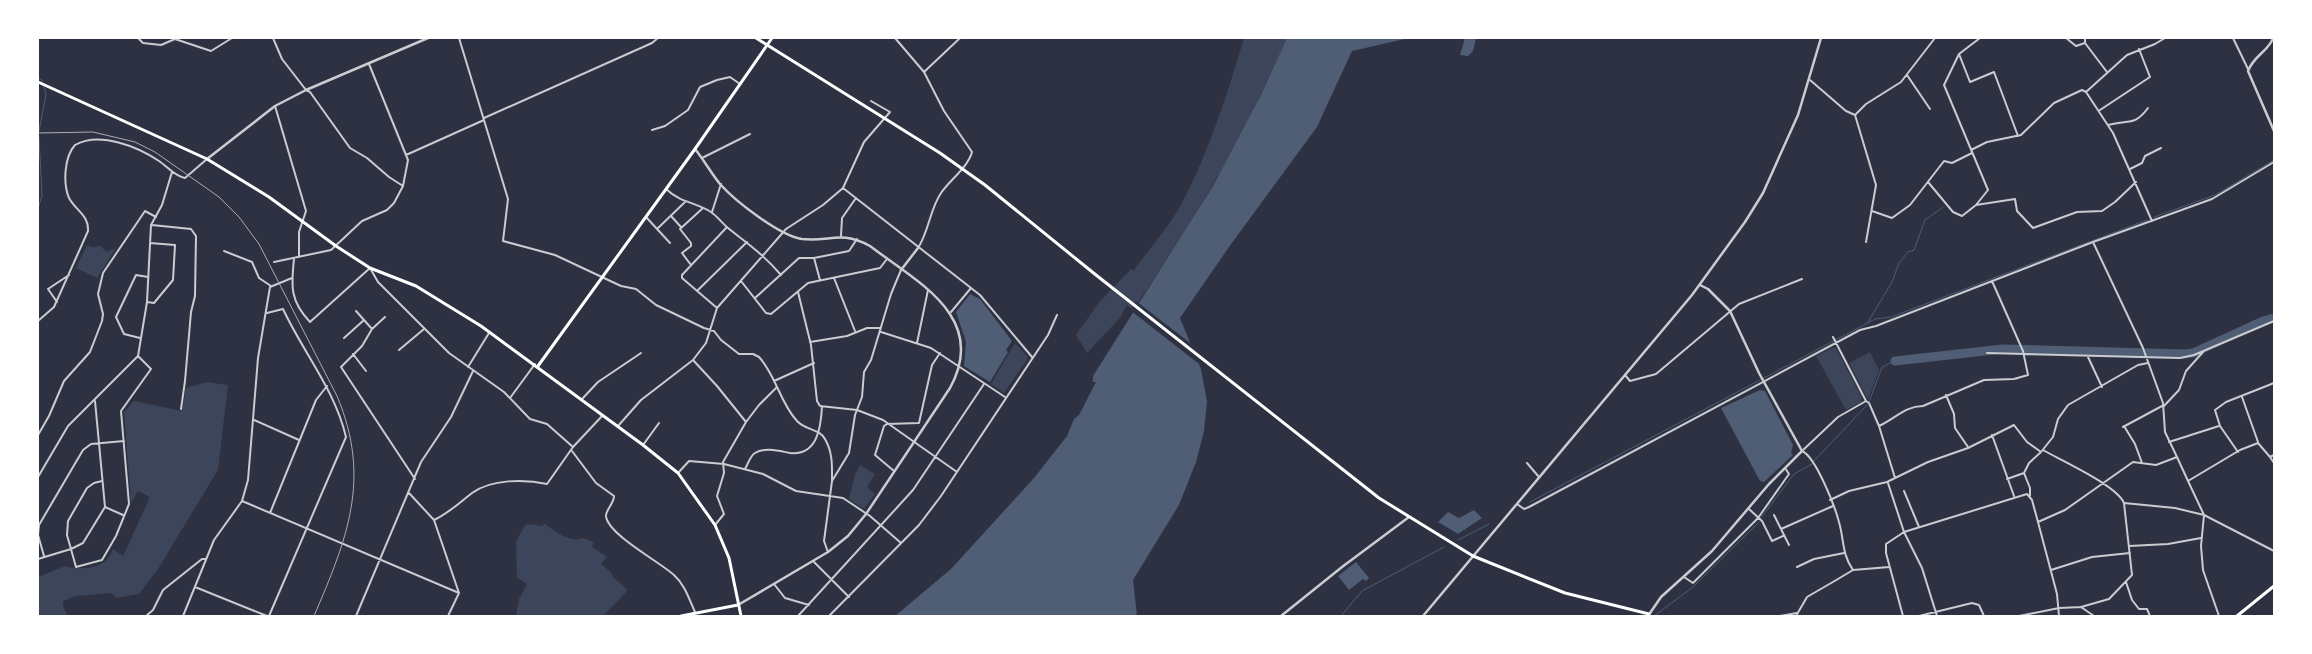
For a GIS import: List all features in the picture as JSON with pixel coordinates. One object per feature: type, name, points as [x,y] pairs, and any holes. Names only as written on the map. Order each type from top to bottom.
[{"type":"main road","points":[[756,38],[962,168],[1346,472],[1410,517],[1473,556],[1565,593],[1649,615]]},
{"type":"main road","points":[[537,365],[603,278],[772,38]]},
{"type":"main road","points":[[39,82],[207,159],[269,197],[336,246],[370,268],[431,294],[490,332],[643,445],[678,473],[715,525],[726,548],[741,616]]},
{"type":"main road","points":[[2238,616],[2274,586]]},
{"type":"main road","points":[[681,616],[738,605]]},
{"type":"street","points":[[138,38],[143,43],[161,45],[175,39],[211,51],[232,38]]},
{"type":"street","points":[[273,38],[282,59],[306,90],[310,92],[350,148],[367,158],[403,186]]},
{"type":"street","points":[[38,321],[57,302],[86,237],[88,225],[68,193],[67,160],[71,149],[86,140],[115,143],[145,153],[177,176],[185,178],[275,106],[306,90],[428,38]]},
{"type":"street","points":[[460,38],[508,199],[503,241],[555,255],[621,286],[636,289],[656,304],[708,330],[714,331],[721,340],[739,354],[753,354],[759,357],[797,421],[810,430],[820,432],[825,438],[832,456],[832,481],[828,496],[824,541],[828,552]]},
{"type":"street","points":[[406,155],[652,43],[658,38]]},
{"type":"street","points":[[832,481],[849,453],[857,410],[862,397],[864,372],[871,360],[891,294],[901,270],[918,248],[927,232],[939,197],[972,154],[971,149],[944,111],[924,72],[895,38]]},
{"type":"street","points":[[924,72],[960,38]]},
{"type":"street","points":[[1423,616],[1700,284],[1745,222],[1763,193],[1798,115],[1821,38]]},
{"type":"street","points":[[1855,115],[1866,104],[1901,82],[1935,38]]},
{"type":"street","points":[[1928,182],[1953,212],[1962,216],[1976,205],[1988,190],[1944,85],[1959,54],[1980,38]]},
{"type":"street","points":[[2066,38],[2076,46],[2085,43]]},
{"type":"street","points":[[2085,38],[2085,43],[2107,72]]},
{"type":"street","points":[[2086,92],[2127,55],[2155,44],[2164,38]]},
{"type":"street","points":[[2233,38],[2274,131]]},
{"type":"street","points":[[2248,71],[2252,60],[2269,46],[2273,38]]},
{"type":"street","points":[[2099,111],[2150,77],[2139,49]]},
{"type":"street","points":[[1959,54],[1970,82],[1994,72],[2018,136]]},
{"type":"street","points":[[274,262],[294,259],[336,246],[348,232],[362,221],[387,210],[394,203],[403,186],[408,168],[406,155],[369,64]]},
{"type":"street","points":[[1907,75],[1930,109]]},
{"type":"street","points":[[652,130],[665,126],[688,110],[700,88],[707,83],[730,77],[740,84]]},
{"type":"street","points":[[1810,80],[1846,111],[1855,115],[1875,178],[1872,211],[1866,242]]},
{"type":"street","points":[[1872,211],[1892,218],[1910,205],[1944,161],[1952,163],[1987,142],[2018,136],[2030,128],[2054,103],[2082,90],[2086,92],[2108,125],[2136,182],[2152,221]]},
{"type":"street","points":[[618,426],[642,400],[693,360],[706,343],[708,330],[717,308],[782,233],[801,218],[823,205],[843,188],[864,142],[890,112],[871,101]]},
{"type":"street","points":[[275,106],[306,210],[299,232],[299,257]]},
{"type":"street","points":[[2108,125],[2121,121],[2129,123],[2140,120],[2148,108]]},
{"type":"street","points":[[702,158],[750,134]]},
{"type":"street","points":[[2130,169],[2142,164],[2145,156],[2161,148]]},
{"type":"street","points":[[695,149],[721,184],[782,233],[805,239],[841,236],[857,239],[887,259],[928,290],[950,312],[961,344],[959,366],[950,388],[866,514],[848,536],[828,552],[738,605]]},
{"type":"street","points":[[1517,504],[1524,509],[1529,507],[1863,329],[1876,326],[2093,242],[2212,199],[2274,162]]},
{"type":"street","points":[[38,477],[68,426],[138,356],[147,302],[151,225],[156,217],[172,172]]},
{"type":"street","points":[[1976,205],[2015,199],[2017,211],[2032,228],[2077,212],[2102,211],[2115,202],[2136,182]]},
{"type":"street","points":[[712,212],[721,184]]},
{"type":"street","points":[[843,188],[983,298],[1032,357]]},
{"type":"street","points":[[666,189],[676,199],[712,212],[727,227],[763,254],[781,275]]},
{"type":"street","points":[[841,236],[842,218],[856,198]]},
{"type":"street","points":[[657,229],[685,202]]},
{"type":"street","points":[[691,265],[682,253],[691,246],[680,231],[703,208]]},
{"type":"street","points":[[38,434],[49,416],[64,381],[90,352],[99,331],[103,314],[98,294],[103,272],[145,211],[156,217]]},
{"type":"street","points":[[672,216],[682,228]]},
{"type":"street","points":[[646,217],[670,244]]},
{"type":"street","points":[[151,225],[191,229],[196,236],[195,296],[191,312],[181,409]]},
{"type":"street","points":[[717,308],[682,278],[682,275],[727,227]]},
{"type":"street","points":[[755,298],[800,258],[814,258],[848,251],[857,239]]},
{"type":"street","points":[[697,291],[747,242]]},
{"type":"street","points":[[2093,242],[2147,357],[2163,406],[2165,432],[2204,515],[2202,538],[2203,570],[2219,616]]},
{"type":"street","points":[[147,302],[154,303],[173,280],[175,245],[150,243]]},
{"type":"street","points":[[224,250],[252,262],[260,278],[271,286]]},
{"type":"street","points":[[814,258],[820,280]]},
{"type":"street","points":[[294,259],[292,278],[295,302],[310,322],[370,268],[378,282],[449,354],[510,399],[530,419],[547,424],[574,448]]},
{"type":"street","points":[[740,281],[766,313],[771,314],[798,292],[802,286],[820,280],[880,268],[887,259]]},
{"type":"street","points":[[103,272],[106,276]]},
{"type":"street","points":[[57,302],[48,290],[69,275]]},
{"type":"street","points":[[140,338],[124,334],[116,317],[136,275],[148,277]]},
{"type":"street","points":[[271,286],[292,278]]},
{"type":"street","points":[[834,278],[855,332]]},
{"type":"street","points":[[1625,375],[1630,381],[1656,374],[1677,354],[1710,330],[1730,310],[1759,295],[1802,279]]},
{"type":"street","points":[[1879,426],[1895,419],[1901,412],[1915,406],[1923,406],[1984,380],[2014,379],[2028,375],[2024,354],[1992,282]]},
{"type":"street","points":[[1700,284],[1730,310],[1759,373],[1802,451],[1814,463],[1840,523],[1844,552],[1853,570]]},
{"type":"street","points":[[183,616],[214,540],[242,501],[248,480],[258,358],[271,286]]},
{"type":"street","points":[[950,312],[971,288]]},
{"type":"street","points":[[917,343],[928,290]]},
{"type":"street","points":[[798,292],[814,363],[817,401],[822,406],[857,410],[887,424],[957,472]]},
{"type":"street","points":[[195,587],[268,616],[346,437],[341,418],[327,386],[296,338],[283,309],[267,312]]},
{"type":"street","points":[[356,311],[372,329]]},
{"type":"street","points":[[830,616],[918,525],[957,472],[1048,335],[1058,315]]},
{"type":"street","points":[[385,317],[372,329],[362,346],[341,366],[415,479]]},
{"type":"street","points":[[344,338],[364,320]]},
{"type":"street","points":[[1986,353],[2180,358],[2204,351],[2274,321]]},
{"type":"street","points":[[810,342],[847,336],[866,328],[882,328]]},
{"type":"street","points":[[399,350],[424,329]]},
{"type":"street","points":[[468,367],[490,332]]},
{"type":"street","points":[[881,332],[917,343],[940,354],[1006,397]]},
{"type":"street","points":[[1833,337],[1866,401],[1869,403],[1879,426],[1895,478]]},
{"type":"street","points":[[2142,464],[2135,444],[2123,426],[2163,406],[2179,390],[2186,372],[2204,351]]},
{"type":"street","points":[[582,399],[604,377],[641,352]]},
{"type":"street","points":[[353,354],[366,371]]},
{"type":"street","points":[[894,471],[875,455],[884,426],[887,424],[919,423],[932,365],[940,354]]},
{"type":"street","points":[[102,481],[94,483],[87,488],[68,521],[67,535],[76,566],[100,562],[116,536],[129,500],[121,411],[151,369],[138,356]]},
{"type":"street","points":[[2087,356],[2102,387]]},
{"type":"street","points":[[693,360],[746,422]]},
{"type":"street","points":[[774,380],[814,363]]},
{"type":"street","points":[[2060,616],[2030,496],[2030,488],[2024,473],[2028,463],[2042,451],[2053,437],[2058,419],[2068,405],[2138,365],[2148,363]]},
{"type":"street","points":[[510,399],[537,365]]},
{"type":"street","points":[[356,616],[421,462],[451,416],[473,371]]},
{"type":"street","points":[[2238,452],[2220,426],[2215,410],[2226,402],[2274,383]]},
{"type":"street","points":[[798,616],[914,490],[984,384]]},
{"type":"street","points":[[270,513],[316,400],[327,386]]},
{"type":"street","points":[[715,525],[724,514],[717,493],[724,473],[723,462],[746,422],[759,404],[777,387]]},
{"type":"street","points":[[1946,395],[1954,414],[1955,428],[1968,448]]},
{"type":"street","points":[[2242,397],[2258,443],[2274,464]]},
{"type":"street","points":[[38,559],[71,549],[83,543],[105,507],[95,401]]},
{"type":"street","points":[[1649,615],[1661,597],[1712,551],[1802,451],[1838,416],[1866,401]]},
{"type":"street","points":[[745,469],[754,454],[778,450],[792,453],[804,450],[815,442],[820,432],[822,406]]},
{"type":"street","points":[[434,520],[449,513],[473,492],[492,485],[510,481],[547,484],[574,448],[603,415]]},
{"type":"street","points":[[254,420],[299,440]]},
{"type":"street","points":[[643,445],[659,424]]},
{"type":"street","points":[[1830,500],[1850,491],[1887,482],[1928,462],[1968,448],[2014,425],[2027,442],[2103,483],[2121,496],[2124,503],[2132,575],[2109,599],[2081,607],[2059,608],[2019,616]]},
{"type":"street","points":[[2169,442],[2220,426]]},
{"type":"street","points":[[1992,435],[2014,496]]},
{"type":"street","points":[[44,557],[38,535],[40,522],[83,450],[91,444],[124,441]]},
{"type":"street","points":[[2188,482],[2238,452],[2258,443]]},
{"type":"street","points":[[572,451],[596,483],[614,496],[613,502],[606,514],[608,522],[632,546],[675,575],[684,587],[699,616]]},
{"type":"street","points":[[2270,457],[2274,455]]},
{"type":"street","points":[[2038,522],[2065,510],[2127,465],[2156,465],[2177,457]]},
{"type":"street","points":[[678,473],[689,461],[724,464],[772,478],[796,491],[843,498],[901,543]]},
{"type":"street","points":[[1527,463],[1539,477]]},
{"type":"street","points":[[1684,576],[1693,583],[1758,518],[1789,474],[1785,468]]},
{"type":"street","points":[[2008,479],[2024,473]]},
{"type":"street","points":[[1887,482],[1904,532],[1922,568],[1936,616]]},
{"type":"street","points":[[1904,491],[1919,527]]},
{"type":"street","points":[[409,493],[434,520],[459,593],[449,615],[454,616]]},
{"type":"street","points":[[1903,616],[1889,567],[1886,544],[1904,532],[1919,527],[2014,496],[2027,494],[2030,496]]},
{"type":"street","points":[[242,501],[459,593]]},
{"type":"street","points":[[2124,503],[2175,508],[2204,515],[2274,551]]},
{"type":"street","points":[[1781,530],[1833,506]]},
{"type":"street","points":[[105,507],[124,515]]},
{"type":"street","points":[[1749,509],[1758,518],[1772,541],[1784,536]]},
{"type":"street","points":[[1774,516],[1789,546]]},
{"type":"street","points":[[1281,616],[1342,567],[1410,517]]},
{"type":"street","points":[[2129,546],[2168,544],[2202,538]]},
{"type":"street","points":[[1797,567],[1814,559],[1844,552]]},
{"type":"street","points":[[2050,570],[2092,557],[2130,553]]},
{"type":"street","points":[[146,616],[153,610],[164,590],[202,559],[206,559]]},
{"type":"street","points":[[813,561],[849,597]]},
{"type":"street","points":[[1796,616],[1807,597],[1853,570],[1889,567]]},
{"type":"street","points":[[2126,581],[2136,606],[2139,609],[2147,608],[2150,616]]},
{"type":"street","points":[[774,584],[785,598],[809,605]]},
{"type":"street","points":[[1919,616],[1972,603],[1979,605],[1984,616]]},
{"type":"street","points":[[2081,607],[2094,616]]},
{"type":"street","points":[[1780,616],[1798,613]]},
{"type":"shaded area","points":[[1244,38],[1287,38],[1236,144],[1197,212],[1133,310],[1127,305],[1120,318],[1087,353],[1076,335],[1100,301],[1131,269],[1134,270],[1167,227],[1184,199],[1218,120]]},
{"type":"shaded area","points":[[1287,38],[1409,38],[1352,51],[1317,127],[1229,247],[1180,318],[1201,369],[1207,402],[1204,431],[1196,462],[1179,505],[1133,580],[1137,616],[895,616],[951,569],[1034,478],[1067,436],[1074,419],[1079,415],[1096,382],[1093,382],[1093,376],[1213,186],[1261,95]]},
{"type":"shaded area","points":[[1465,38],[1476,38],[1473,51],[1468,56],[1460,55]]},
{"type":"shaded area","points":[[87,245],[92,247],[101,246],[106,252],[116,248],[97,278],[76,268]]},
{"type":"shaded area","points":[[970,294],[980,299],[1012,341],[1006,350],[1008,352],[990,382],[964,366],[966,342],[956,312]]},
{"type":"shaded area","points":[[1015,343],[1027,356],[1027,360],[1004,393],[991,384]]},
{"type":"shaded area","points":[[1836,348],[1862,398],[1861,402],[1846,410],[1816,356]]},
{"type":"shaded area","points":[[1870,352],[1879,370],[1868,400],[1849,363]]},
{"type":"shaded area","points":[[207,382],[228,385],[218,470],[158,569],[139,594],[116,598],[111,593],[76,596],[63,601],[63,606],[68,616],[38,616],[38,577],[65,566],[79,568],[95,566],[105,561],[113,549],[123,556],[150,497],[138,491],[131,503],[124,412],[134,401],[182,411],[186,388]]},
{"type":"shaded area","points":[[1760,390],[1765,391],[1793,445],[1791,453],[1793,455],[1764,482],[1760,481],[1721,408]]},
{"type":"shaded area","points":[[860,465],[875,474],[867,487],[875,494],[864,509],[849,499],[855,474]]},
{"type":"shaded area","points":[[1474,510],[1482,518],[1458,534],[1438,522],[1448,512],[1459,518]]},
{"type":"shaded area","points":[[542,522],[556,532],[572,539],[583,538],[594,542],[592,547],[607,557],[601,564],[628,590],[603,616],[516,616],[519,599],[527,584],[517,578],[516,541],[526,524],[544,526]]},
{"type":"shaded area","points":[[1356,562],[1369,578],[1366,581],[1363,579],[1349,590],[1338,576]]},
{"type":"pier","points":[[1136,301],[1194,346],[1203,367],[1130,310]]},
{"type":"waterway","points":[[38,78],[42,80],[46,94],[39,131]]},
{"type":"waterway","points":[[38,208],[42,196],[39,137]]},
{"type":"waterway","points":[[2154,217],[2215,195],[2274,160]]},
{"type":"waterway","points":[[1868,322],[1892,282],[1899,263],[1908,252],[1914,250],[1925,220],[1943,207]]},
{"type":"waterway","points":[[1530,502],[1875,319],[1891,317],[2147,220]]},
{"type":"waterway","points":[[1895,361],[2003,349],[2185,354],[2193,353],[2263,321],[2274,318]]},
{"type":"waterway","points":[[1869,402],[1882,367],[1895,361]]},
{"type":"waterway","points":[[1814,461],[1867,405]]},
{"type":"waterway","points":[[1761,518],[1794,474],[1812,464]]},
{"type":"waterway","points":[[1654,616],[1693,587],[1759,522]]},
{"type":"waterway","points":[[1458,540],[1489,524]]},
{"type":"waterway","points":[[1341,616],[1362,591],[1444,547]]},
{"type":"railway","points":[[38,133],[93,132],[135,142],[155,152],[219,197],[239,217],[259,244],[337,396],[347,426],[353,455],[354,482],[345,534],[314,616]]}]
